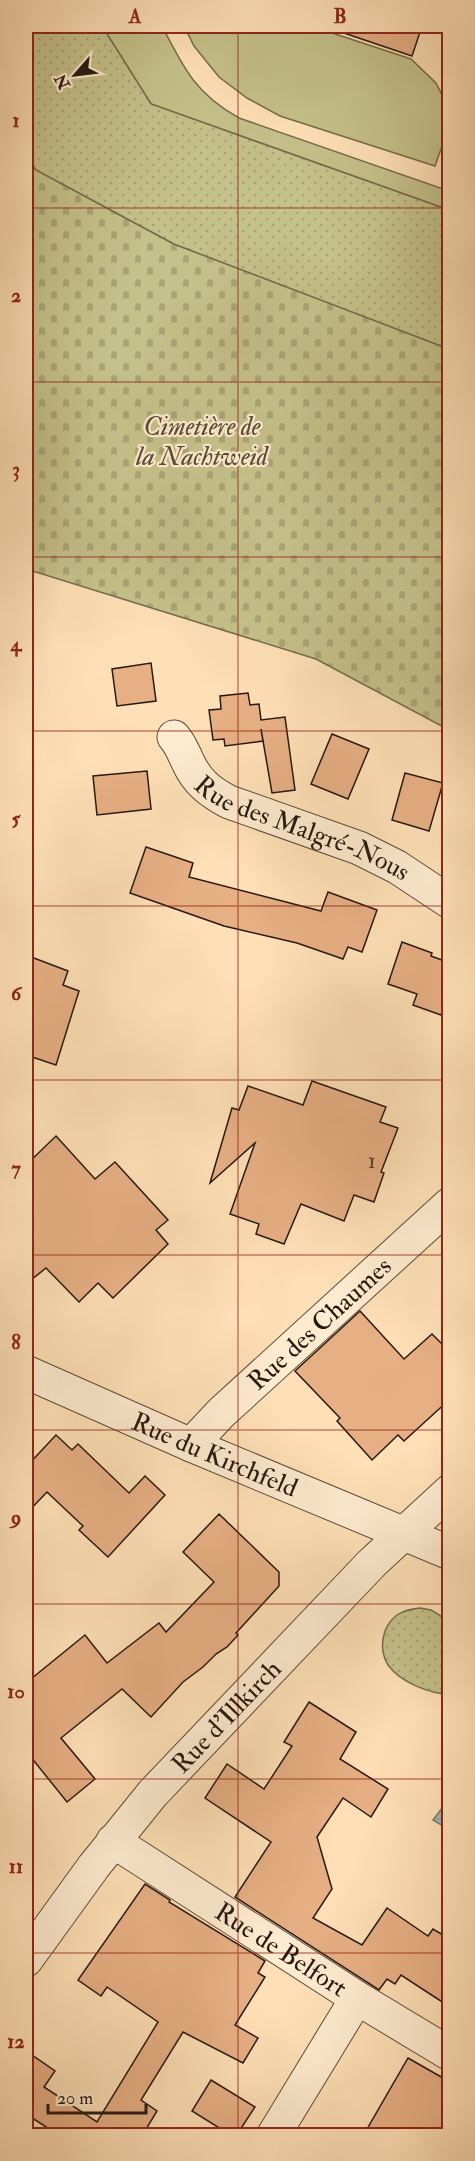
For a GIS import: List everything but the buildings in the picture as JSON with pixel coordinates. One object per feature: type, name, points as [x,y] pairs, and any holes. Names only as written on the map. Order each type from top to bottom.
[{"type":"street","name":"Rue des Malgré-Nous","points":[[174,737],[182,747],[197,778],[211,792],[229,802],[359,848],[397,867],[450,902]]},
{"type":"street","name":"Rue des Chaumes","points":[[191,1445],[221,1413],[450,1204]]},
{"type":"street","name":"Rue du Kirchfeld","points":[[26,1372],[191,1445],[450,1553]]},
{"type":"street","name":"Rue d'Illkirch","points":[[26,1960],[113,1841],[153,1793],[372,1563],[450,1491]]},
{"type":"street","name":"Rue de Belfort","points":[[113,1841],[357,1998],[450,2054]]},
{"type":"street","points":[[273,2136],[357,1998]]},
{"type":"green space","points":[[26,26],[102,26],[151,104],[449,210],[449,349],[174,244],[36,170],[26,155]]},
{"type":"green space","points":[[102,26],[162,26],[193,79],[212,100],[224,109],[239,118],[449,191],[449,210],[151,104]]},
{"type":"green space","points":[[184,26],[311,26],[411,59],[436,83],[447,105],[448,129],[435,166],[280,116],[247,98],[219,77],[194,46]]},
{"type":"green space","name":"Cimetière de la Nachtweid","points":[[26,155],[36,170],[174,244],[449,349],[449,730],[316,659],[26,569]]},
{"type":"green space","points":[[420,1608],[431,1610],[449,1621],[449,1694],[425,1689],[408,1682],[393,1671],[385,1659],[382,1645],[388,1625],[400,1613]]},
{"type":"water","points":[[449,1799],[449,1825],[445,1823],[443,1826],[433,1820]]}]
